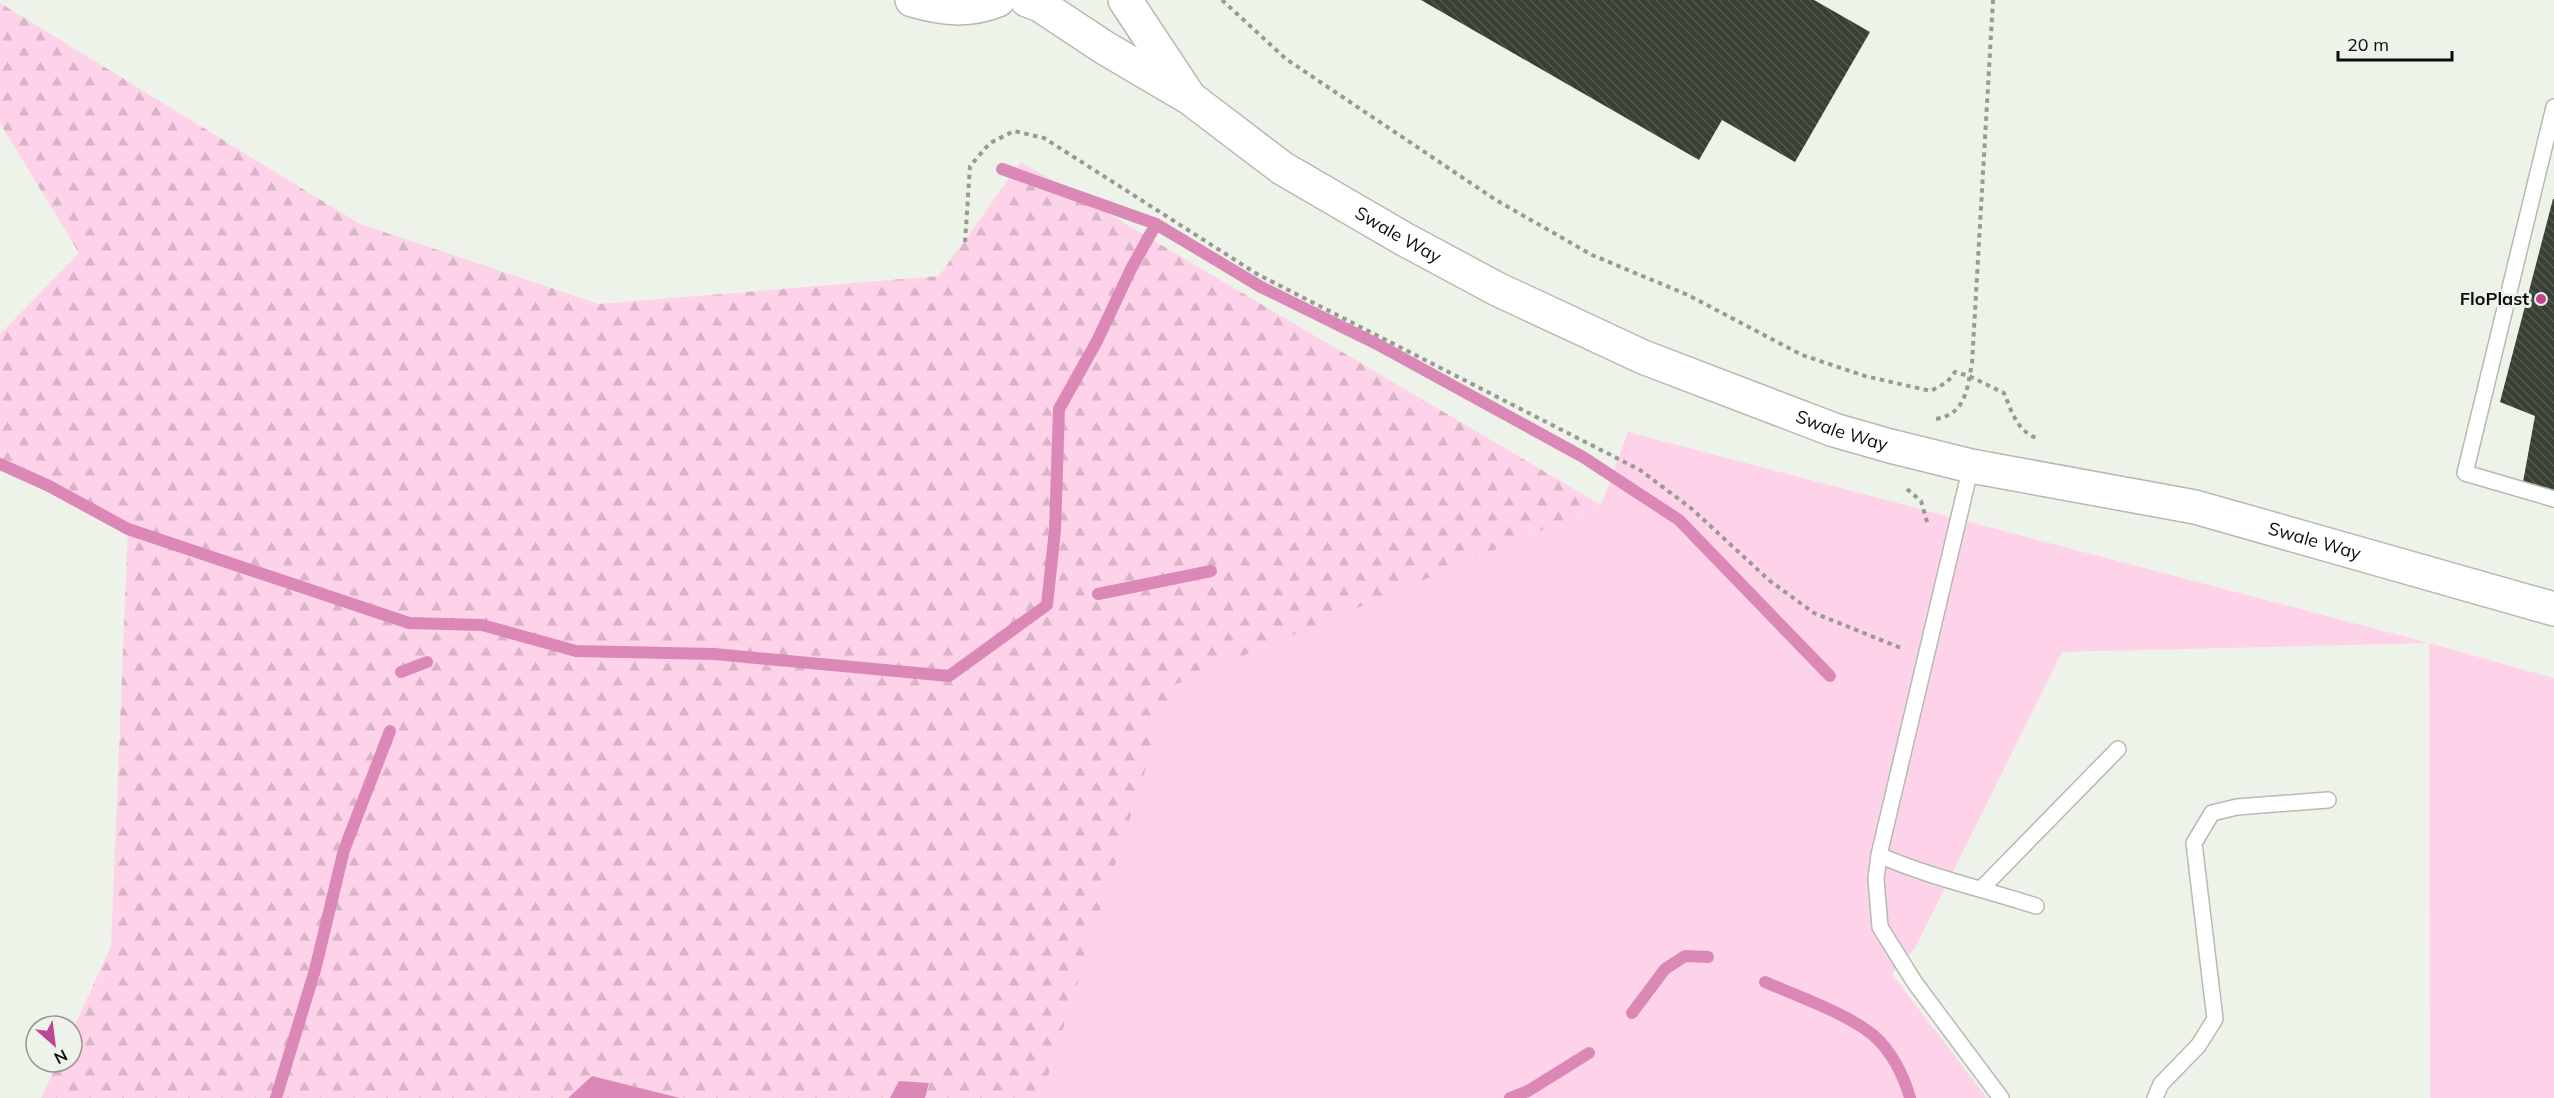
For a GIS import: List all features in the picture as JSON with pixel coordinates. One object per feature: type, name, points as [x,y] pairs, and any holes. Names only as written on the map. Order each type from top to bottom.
[{"type":"street","points":[[912,0],[942,9],[978,8],[998,0]]},
{"type":"street","name":"Swale Way","points":[[1027,0],[1040,5],[1104,48],[1190,98],[1282,168],[1497,289],[1643,357],[1749,395],[1834,430],[1890,446],[1971,466],[2195,507],[2554,609]]},
{"type":"street","name":"Swale Way","points":[[1125,0],[1190,98]]},
{"type":"lane","points":[[2554,107],[2465,473],[2554,499]]},
{"type":"lane","points":[[1971,466],[1924,658],[1879,855],[1876,879],[1880,927],[1915,983],[2001,1098]]},
{"type":"lane","points":[[1982,888],[2118,749]]},
{"type":"lane","points":[[2156,1098],[2161,1084],[2198,1046],[2215,1019],[2194,843],[2212,813],[2237,807],[2328,800]]},
{"type":"lane","points":[[1879,855],[1916,871],[1982,888],[2036,906]]},
{"type":"path","points":[[1222,0],[1287,59],[1496,200],[1592,255],[1688,295],[1802,355],[1865,376],[1931,391],[1947,382],[1955,372],[1969,376]]},
{"type":"path","points":[[1927,416],[1938,419],[1957,411],[1964,401],[1969,376],[1991,60],[1993,0]]},
{"type":"path","points":[[966,242],[970,166],[990,143],[1014,131],[1044,138],[1257,274],[1640,470],[1692,509],[1770,581],[1814,613],[1924,658]]},
{"type":"path","points":[[1890,446],[1881,478],[1908,489],[1921,501],[1929,526],[1925,555],[1946,570]]},
{"type":"green space","points":[[0,3],[360,224],[599,304],[939,276],[1021,162],[1601,505],[1172,686],[1041,1098],[925,1098],[929,1084],[899,1081],[890,1098],[680,1098],[593,1076],[568,1098],[41,1098],[52,1074],[84,1074],[84,1014],[80,1014],[111,946],[128,529],[49,486],[0,464],[0,334],[79,253],[0,123]]},
{"type":"green space","points":[[1628,432],[2429,643],[2062,652],[1915,948],[1892,974],[1987,1098],[1041,1098],[1171,686],[1601,505]]},
{"type":"green space","points":[[2429,643],[2554,678],[2554,1098],[2430,1098]]},
{"type":"shaded area","points":[[592,1076],[680,1098],[568,1098]]},
{"type":"shaded area","points":[[899,1081],[929,1083],[925,1098],[890,1098]]},
{"type":"building","points":[[1421,0],[1814,0],[1870,32],[1795,162],[1722,120],[1699,160]]},
{"type":"building","name":"FloPlast","points":[[2553,199],[2554,490],[2523,482],[2535,416],[2500,402]]},
{"type":"waterway","points":[[1002,169],[1156,224],[1261,287],[1377,344],[1583,457],[1679,520],[1830,676]]},
{"type":"waterway","points":[[0,464],[49,486],[128,529],[409,623],[482,625],[576,651],[714,654],[949,676],[1047,605],[1055,530],[1059,409],[1097,341],[1131,269],[1156,224]]},
{"type":"waterway","points":[[1098,594],[1211,571]]},
{"type":"waterway","points":[[401,672],[427,662]]},
{"type":"waterway","points":[[276,1098],[315,970],[344,850],[390,731]]},
{"type":"waterway","points":[[1632,1013],[1665,969],[1685,956],[1708,957]]},
{"type":"waterway","points":[[1765,982],[1835,1012],[1873,1035],[1886,1048],[1896,1064],[1910,1098]]},
{"type":"waterway","points":[[1510,1098],[1528,1091],[1589,1053]]},
{"type":"place","name":"FloPlast","points":[[2541,299]]}]
